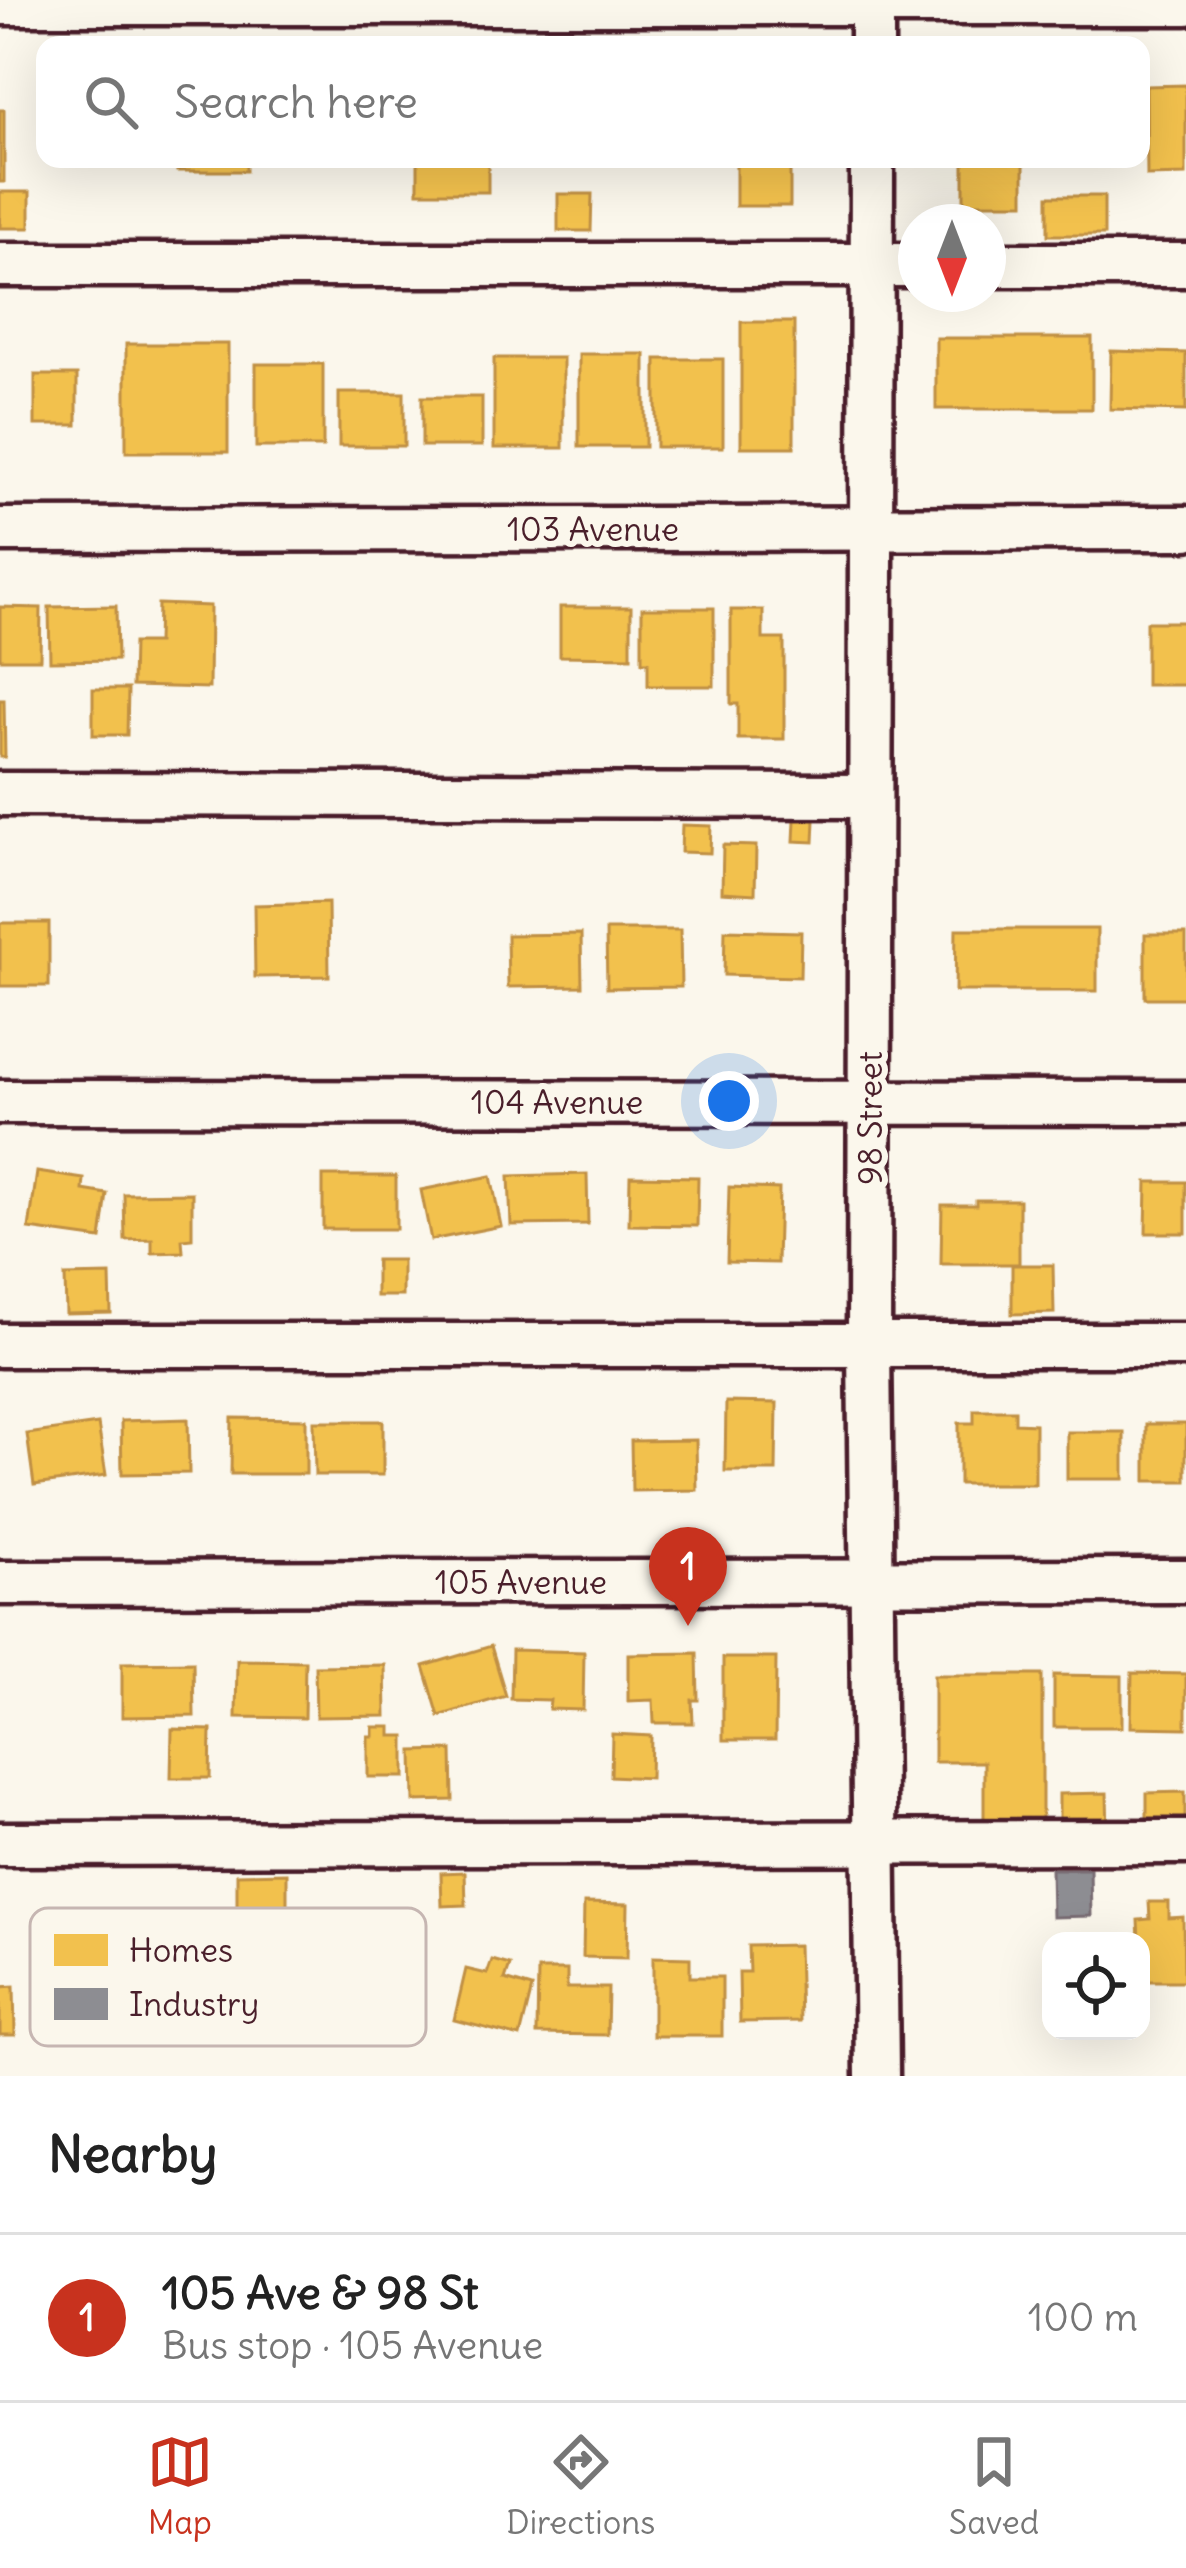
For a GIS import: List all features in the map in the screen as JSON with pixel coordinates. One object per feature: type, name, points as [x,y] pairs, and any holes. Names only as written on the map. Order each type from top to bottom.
[{"type":"street","points":[[0,3],[872,16],[1186,3]]},
{"type":"street","name":"98 Street","points":[[872,168],[869,1346],[877,2076]]},
{"type":"street","points":[[0,266],[898,265]]},
{"type":"street","points":[[1006,265],[1186,265]]},
{"type":"street","name":"103 Avenue","points":[[0,530],[1186,528]]},
{"type":"street","points":[[0,794],[869,796]]},
{"type":"street","name":"104 Avenue","points":[[0,1102],[1186,1103]]},
{"type":"street","points":[[0,1346],[1186,1346]]},
{"type":"street","name":"105 Avenue","points":[[0,1582],[1186,1581]]},
{"type":"street","points":[[0,1844],[1186,1842]]},
{"type":"building: Homes","points":[[1186,85],[1186,175],[1147,176],[1150,86]]},
{"type":"building: Homes","points":[[0,110],[4,110],[4,182],[0,182]]},
{"type":"building: Homes","points":[[177,168],[246,168],[246,171]]},
{"type":"building: Homes","points":[[418,168],[488,168],[488,192],[418,192]]},
{"type":"building: Homes","points":[[736,168],[790,168],[790,206],[736,206]]},
{"type":"building: Homes","points":[[964,168],[1024,168],[1024,203],[964,203]]},
{"type":"building: Homes","points":[[0,192],[30,192],[30,228],[0,228]]},
{"type":"building: Homes","points":[[558,194],[592,194],[591,231],[558,231]]},
{"type":"building: Homes","points":[[1048,196],[1104,196],[1104,235],[1048,235]]},
{"type":"building: Homes","points":[[741,322],[794,322],[794,447],[741,447]]},
{"type":"building: Homes","points":[[936,338],[1092,338],[1092,409],[936,409]]},
{"type":"building: Homes","points":[[126,344],[228,344],[228,452],[126,452]]},
{"type":"building: Homes","points":[[1111,351],[1186,353],[1186,411],[1110,409]]},
{"type":"building: Homes","points":[[579,354],[645,354],[645,447],[579,447]]},
{"type":"building: Homes","points":[[494,358],[563,358],[563,448],[494,448]]},
{"type":"building: Homes","points":[[656,359],[723,359],[723,447],[656,447]]},
{"type":"building: Homes","points":[[256,364],[323,364],[323,447],[256,447]]},
{"type":"building: Homes","points":[[35,375],[77,375],[77,425],[35,425]]},
{"type":"building: Homes","points":[[339,393],[404,393],[404,446],[339,446]]},
{"type":"building: Homes","points":[[422,397],[482,397],[482,446],[422,446]]},
{"type":"building: Homes","points":[[158,604],[210,606],[209,688],[132,686],[133,643],[157,643]]},
{"type":"building: Homes","points":[[116,606],[117,660],[50,661],[49,607]]},
{"type":"building: Homes","points":[[0,607],[41,608],[40,659],[0,659]]},
{"type":"building: Homes","points":[[560,607],[631,607],[631,657],[560,656]]},
{"type":"building: Homes","points":[[642,608],[714,608],[714,686],[648,686],[648,662],[642,662]]},
{"type":"building: Homes","points":[[731,610],[763,610],[763,639],[784,639],[784,739],[738,739],[738,704],[731,704]]},
{"type":"building: Homes","points":[[1146,622],[1186,622],[1186,685],[1146,685]]},
{"type":"building: Homes","points":[[93,689],[128,689],[127,735],[93,735]]},
{"type":"building: Homes","points":[[0,700],[4,700],[5,757],[0,757]]},
{"type":"building: Homes","points":[[795,820],[815,820],[814,842],[794,841]]},
{"type":"building: Homes","points":[[682,825],[711,826],[710,853],[681,852]]},
{"type":"building: Homes","points":[[723,845],[756,846],[755,894],[722,892]]},
{"type":"building: Homes","points":[[328,903],[329,976],[255,977],[254,905]]},
{"type":"building: Homes","points":[[0,923],[49,923],[49,986],[0,986]]},
{"type":"building: Homes","points":[[956,929],[1097,929],[1097,991],[955,991]]},
{"type":"building: Homes","points":[[606,930],[680,930],[681,987],[607,988]]},
{"type":"building: Homes","points":[[725,930],[801,932],[800,977],[724,975]]},
{"type":"building: Homes","points":[[581,934],[582,986],[508,987],[507,935]]},
{"type":"building: Homes","points":[[1145,934],[1186,934],[1186,998],[1145,998]]},
{"type":"building: Homes","points":[[37,1172],[84,1179],[83,1190],[107,1194],[101,1239],[29,1229]]},
{"type":"building: Homes","points":[[587,1174],[588,1224],[511,1225],[509,1176]]},
{"type":"building: Homes","points":[[323,1176],[396,1176],[396,1229],[323,1229]]},
{"type":"building: Homes","points":[[491,1176],[501,1226],[431,1240],[421,1190]]},
{"type":"building: Homes","points":[[630,1176],[698,1177],[697,1226],[629,1225]]},
{"type":"building: Homes","points":[[1147,1182],[1186,1182],[1186,1233],[1146,1233]]},
{"type":"building: Homes","points":[[729,1187],[779,1189],[777,1263],[727,1262]]},
{"type":"building: Homes","points":[[192,1193],[192,1238],[182,1239],[183,1252],[152,1253],[152,1239],[125,1240],[124,1194]]},
{"type":"building: Homes","points":[[976,1200],[1019,1200],[1019,1264],[941,1264],[942,1205],[976,1205]]},
{"type":"building: Homes","points":[[376,1260],[402,1260],[402,1296],[376,1296]]},
{"type":"building: Homes","points":[[1012,1265],[1053,1265],[1054,1313],[1012,1314]]},
{"type":"building: Homes","points":[[110,1275],[111,1313],[66,1314],[65,1276]]},
{"type":"building: Homes","points":[[726,1402],[777,1403],[776,1471],[725,1471]]},
{"type":"building: Homes","points":[[974,1410],[1015,1410],[1015,1423],[1035,1424],[1035,1484],[959,1484],[959,1423],[974,1423]]},
{"type":"building: Homes","points":[[232,1418],[306,1419],[306,1474],[231,1474]]},
{"type":"building: Homes","points":[[188,1419],[189,1473],[122,1474],[121,1421]]},
{"type":"building: Homes","points":[[314,1421],[383,1421],[383,1475],[315,1475]]},
{"type":"building: Homes","points":[[98,1424],[106,1475],[34,1485],[27,1434]]},
{"type":"building: Homes","points":[[1146,1424],[1186,1424],[1186,1481],[1146,1481]]},
{"type":"building: Homes","points":[[1067,1432],[1124,1432],[1124,1479],[1067,1479]]},
{"type":"building: Homes","points":[[696,1440],[697,1490],[632,1491],[631,1441]]},
{"type":"building: Homes","points":[[491,1646],[506,1696],[439,1716],[424,1666]]},
{"type":"building: Homes","points":[[512,1650],[584,1652],[583,1710],[549,1709],[550,1700],[511,1699]]},
{"type":"building: Homes","points":[[697,1653],[698,1700],[692,1700],[693,1723],[654,1723],[653,1700],[628,1701],[628,1654]]},
{"type":"building: Homes","points":[[723,1658],[776,1658],[775,1740],[723,1740]]},
{"type":"building: Homes","points":[[237,1660],[305,1661],[304,1718],[236,1717]]},
{"type":"building: Homes","points":[[193,1662],[194,1716],[122,1717],[122,1663]]},
{"type":"building: Homes","points":[[385,1665],[386,1716],[316,1717],[315,1666]]},
{"type":"building: Homes","points":[[1132,1673],[1186,1674],[1186,1728],[1131,1727]]},
{"type":"building: Homes","points":[[934,1675],[1042,1675],[1042,1821],[984,1821],[984,1762],[934,1762]]},
{"type":"building: Homes","points":[[1054,1675],[1122,1676],[1122,1727],[1054,1727]]},
{"type":"building: Homes","points":[[373,1727],[391,1727],[391,1736],[405,1736],[405,1777],[368,1777],[368,1736],[373,1736]]},
{"type":"building: Homes","points":[[172,1729],[211,1730],[210,1778],[171,1778]]},
{"type":"building: Homes","points":[[612,1734],[651,1736],[650,1778],[611,1776]]},
{"type":"building: Homes","points":[[452,1750],[453,1800],[414,1801],[413,1751]]},
{"type":"building: Homes","points":[[1185,1792],[1185,1834],[1147,1835],[1147,1793]]},
{"type":"building: Homes","points":[[1107,1793],[1108,1835],[1059,1836],[1059,1794]]},
{"type":"building: Homes","points":[[465,1872],[466,1905],[442,1906],[441,1873]]},
{"type":"building: Homes","points":[[287,1873],[287,1908],[237,1908],[237,1874]]},
{"type":"building: Homes","points":[[1149,1902],[1169,1902],[1169,1918],[1183,1917],[1184,1981],[1150,1981],[1150,1932],[1139,1932],[1138,1920],[1150,1919]]},
{"type":"building: Homes","points":[[584,1903],[628,1904],[627,1958],[583,1957]]},
{"type":"building: Homes","points":[[798,1945],[800,2021],[740,2022],[739,1972],[749,1972],[748,1946]]},
{"type":"building: Homes","points":[[653,1957],[690,1958],[690,1977],[722,1977],[722,2036],[653,2036]]},
{"type":"building: Homes","points":[[492,1960],[510,1965],[505,1980],[532,1988],[520,2037],[454,2020],[466,1969],[487,1974]]},
{"type":"building: Homes","points":[[538,1970],[567,1970],[567,1988],[608,1988],[607,2035],[537,2034]]},
{"type":"building: Homes","points":[[14,1986],[15,2035],[0,2035],[0,1987]]},
{"type":"building: Industry","points":[[1051,1869],[1090,1869],[1091,1916],[1052,1917]]},
{"type":"place","name":"105 Ave & 98 St","points":[[688,1626]]}]
